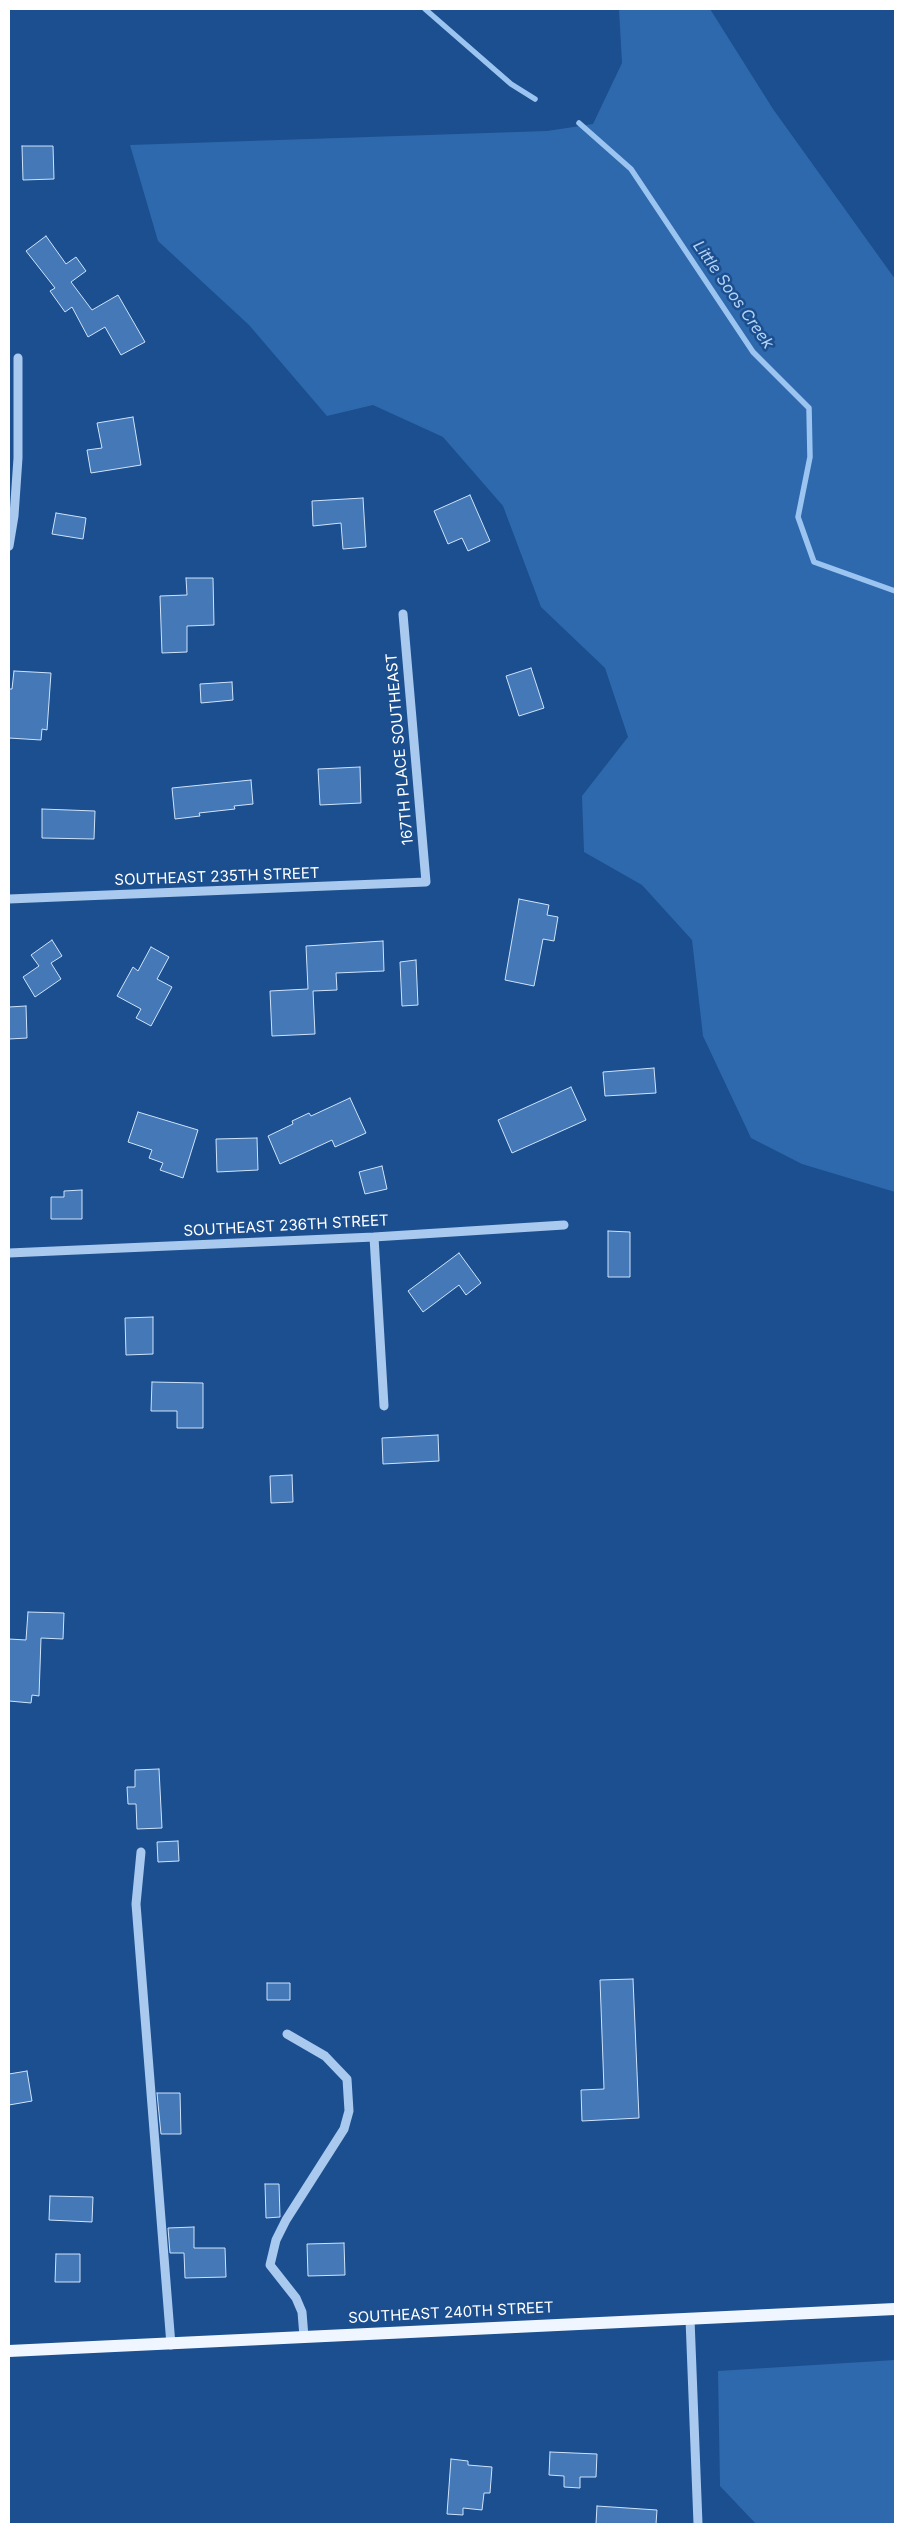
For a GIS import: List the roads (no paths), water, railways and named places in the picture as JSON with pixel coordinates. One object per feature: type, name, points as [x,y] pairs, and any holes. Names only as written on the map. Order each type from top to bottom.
[{"type":"main road","name":"SOUTHEAST 240TH STREET","points":[[9,2351],[895,2309]]},
{"type":"street","points":[[9,546],[14,516],[18,458],[18,358]]},
{"type":"street","name":"167TH PLACE SOUTHEAST","points":[[402,614],[426,882]]},
{"type":"street","name":"SOUTHEAST 235TH STREET","points":[[9,899],[426,882]]},
{"type":"street","name":"SOUTHEAST 236TH STREET","points":[[9,1253],[374,1237],[564,1225]]},
{"type":"street","points":[[374,1237],[384,1406]]},
{"type":"street","points":[[141,1852],[136,1904],[171,2344]]},
{"type":"street","points":[[287,2034],[325,2056],[347,2079],[349,2111],[344,2129],[286,2220],[276,2240],[270,2265],[296,2298],[302,2312],[304,2337]]},
{"type":"street","points":[[690,2319],[698,2524]]},
{"type":"waterway","name":"Little Soos Creek","points":[[425,9],[511,84],[535,99]]},
{"type":"waterway","name":"Little Soos Creek","points":[[579,123],[631,169],[753,352],[809,408],[810,457],[798,517],[814,562],[895,591]]}]
